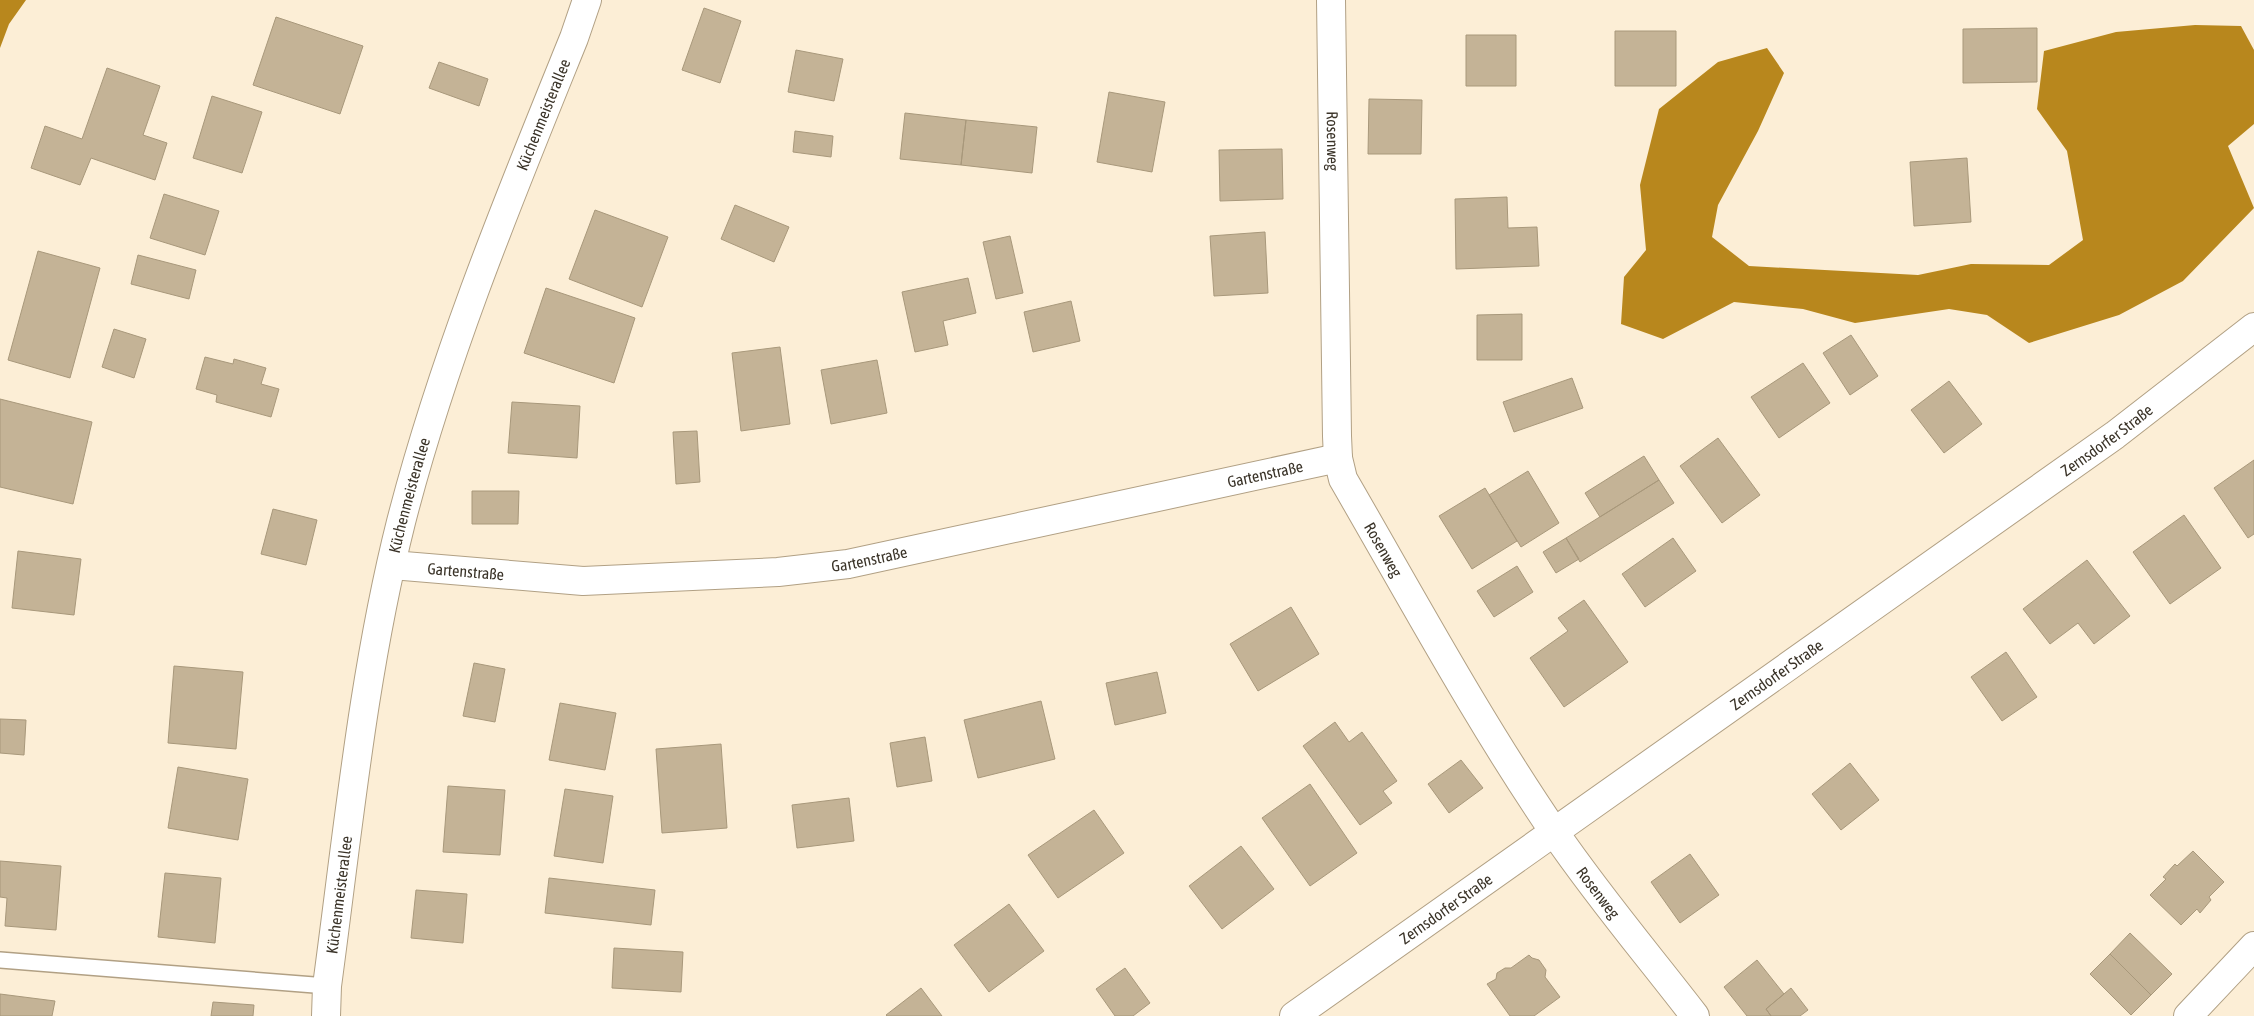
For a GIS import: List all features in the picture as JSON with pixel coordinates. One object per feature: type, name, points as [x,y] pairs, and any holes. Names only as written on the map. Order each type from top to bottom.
[{"type":"street","name":"Küchenmeisterallee","points":[[326,1016],[326,986],[364,714],[392,565],[415,475],[480,270],[574,38],[587,0]]},
{"type":"street","name":"Rosenweg","points":[[1331,0],[1338,458],[1343,479],[1474,707],[1555,833],[1695,1016]]},
{"type":"street","name":"Zernsdorfer Straße","points":[[1294,1016],[2115,435],[2254,327]]},
{"type":"street","name":"Gartenstraße","points":[[392,565],[583,581],[778,572],[848,564],[1338,458]]},
{"type":"street","points":[[2188,1016],[2254,946]]},
{"type":"lane","points":[[0,960],[326,986]]},
{"type":"shaded area","points":[[0,0],[26,0],[9,24],[0,48]]},
{"type":"shaded area","points":[[2195,25],[2241,26],[2254,50],[2254,124],[2228,146],[2254,208],[2183,281],[2119,315],[2029,343],[1987,315],[1949,309],[1855,323],[1803,309],[1734,302],[1663,339],[1621,324],[1624,277],[1646,250],[1640,185],[1659,109],[1718,62],[1767,48],[1784,73],[1758,131],[1718,205],[1712,237],[1749,266],[1918,275],[1971,264],[2049,265],[2083,240],[2067,151],[2037,109],[2044,51],[2116,32]]},
{"type":"building","points":[[704,8],[741,21],[720,83],[682,70]]},
{"type":"building","points":[[276,17],[363,46],[340,114],[253,85]]},
{"type":"building","points":[[2037,28],[2037,82],[1963,83],[1963,29]]},
{"type":"building","points":[[1615,31],[1676,31],[1676,86],[1615,86]]},
{"type":"building","points":[[1466,35],[1516,35],[1516,86],[1466,86]]},
{"type":"building","points":[[796,50],[843,59],[834,101],[788,92]]},
{"type":"building","points":[[439,62],[488,79],[479,106],[429,88]]},
{"type":"building","points":[[107,68],[160,86],[143,135],[167,143],[155,180],[91,158],[80,185],[31,168],[45,126],[82,139]]},
{"type":"building","points":[[1109,92],[1165,102],[1152,172],[1097,162]]},
{"type":"building","points":[[212,96],[262,112],[242,173],[193,158]]},
{"type":"building","points":[[1369,99],[1422,100],[1421,154],[1368,154]]},
{"type":"building","points":[[905,113],[966,120],[961,165],[900,159]]},
{"type":"building","points":[[966,120],[1037,127],[1032,173],[961,165]]},
{"type":"building","points":[[795,131],[833,136],[831,157],[793,152]]},
{"type":"building","points":[[1282,149],[1283,199],[1220,201],[1219,150]]},
{"type":"building","points":[[1967,158],[1971,222],[1914,226],[1910,162]]},
{"type":"building","points":[[164,194],[219,211],[205,255],[150,238]]},
{"type":"building","points":[[1507,197],[1508,228],[1537,227],[1539,266],[1456,269],[1455,199]]},
{"type":"building","points":[[735,205],[789,227],[774,262],[721,239]]},
{"type":"building","points":[[595,210],[668,237],[642,307],[569,279]]},
{"type":"building","points":[[1265,232],[1268,293],[1214,296],[1210,236]]},
{"type":"building","points":[[1010,236],[1023,293],[996,299],[983,242]]},
{"type":"building","points":[[38,251],[100,268],[70,378],[8,360]]},
{"type":"building","points":[[138,255],[196,270],[189,299],[131,284]]},
{"type":"building","points":[[968,278],[976,313],[943,321],[948,345],[915,352],[902,292]]},
{"type":"building","points":[[546,288],[635,318],[614,383],[524,353]]},
{"type":"building","points":[[1071,301],[1080,341],[1033,352],[1024,312]]},
{"type":"building","points":[[1522,314],[1522,360],[1477,360],[1477,315]]},
{"type":"building","points":[[114,329],[146,339],[134,378],[102,367]]},
{"type":"building","points":[[1851,335],[1878,376],[1850,395],[1823,353]]},
{"type":"building","points":[[780,347],[790,424],[741,431],[732,353]]},
{"type":"building","points":[[205,357],[233,364],[234,359],[266,368],[261,384],[279,389],[271,417],[216,402],[217,395],[196,389]]},
{"type":"building","points":[[877,360],[887,413],[831,424],[821,370]]},
{"type":"building","points":[[1803,363],[1830,403],[1779,438],[1751,397]]},
{"type":"building","points":[[1572,378],[1583,408],[1514,432],[1503,402]]},
{"type":"building","points":[[1949,381],[1982,424],[1944,453],[1911,410]]},
{"type":"building","points":[[0,399],[92,422],[73,504],[0,487]]},
{"type":"building","points":[[512,402],[580,406],[577,458],[508,453]]},
{"type":"building","points":[[697,431],[700,482],[676,484],[673,432]]},
{"type":"building","points":[[1718,438],[1760,495],[1722,523],[1680,466]]},
{"type":"building","points":[[1644,456],[1659,480],[1600,517],[1585,493]]},
{"type":"building","points":[[2254,460],[2254,534],[2248,538],[2214,488]]},
{"type":"building","points":[[1528,471],[1559,523],[1521,547],[1489,495]]},
{"type":"building","points":[[1659,480],[1674,503],[1580,562],[1566,538]]},
{"type":"building","points":[[1485,488],[1517,541],[1472,569],[1439,516]]},
{"type":"building","points":[[472,491],[519,491],[518,524],[472,524]]},
{"type":"building","points":[[273,509],[317,520],[306,565],[261,554]]},
{"type":"building","points":[[2184,515],[2221,568],[2170,604],[2133,552]]},
{"type":"building","points":[[1566,538],[1579,559],[1556,573],[1543,552]]},
{"type":"building","points":[[1673,538],[1696,571],[1645,607],[1622,574]]},
{"type":"building","points":[[18,551],[81,559],[74,615],[12,608]]},
{"type":"building","points":[[2087,560],[2130,616],[2094,644],[2078,623],[2050,644],[2023,609]]},
{"type":"building","points":[[1517,566],[1533,592],[1494,617],[1477,591]]},
{"type":"building","points":[[1584,600],[1628,662],[1564,707],[1530,658],[1568,631],[1558,618]]},
{"type":"building","points":[[1291,607],[1319,654],[1258,691],[1230,644]]},
{"type":"building","points":[[2006,652],[2037,697],[2002,721],[1971,677]]},
{"type":"building","points":[[474,663],[505,669],[495,722],[463,716]]},
{"type":"building","points":[[174,666],[243,672],[236,749],[168,743]]},
{"type":"building","points":[[1157,672],[1166,713],[1115,725],[1106,683]]},
{"type":"building","points":[[1041,701],[1055,759],[978,778],[964,720]]},
{"type":"building","points":[[560,703],[616,713],[605,770],[549,760]]},
{"type":"building","points":[[0,719],[26,720],[24,755],[0,753]]},
{"type":"building","points":[[1335,722],[1349,742],[1362,732],[1397,781],[1383,791],[1392,803],[1360,825],[1303,746]]},
{"type":"building","points":[[925,737],[932,781],[897,787],[890,743]]},
{"type":"building","points":[[721,744],[727,828],[662,833],[656,749]]},
{"type":"building","points":[[1461,760],[1483,788],[1449,813],[1428,784]]},
{"type":"building","points":[[1850,763],[1879,800],[1841,830],[1812,794]]},
{"type":"building","points":[[178,767],[248,779],[238,840],[168,828]]},
{"type":"building","points":[[1310,784],[1357,853],[1310,886],[1262,818]]},
{"type":"building","points":[[448,786],[505,790],[500,855],[443,852]]},
{"type":"building","points":[[565,789],[613,796],[603,863],[554,856]]},
{"type":"building","points":[[849,798],[854,841],[797,848],[792,805]]},
{"type":"building","points":[[1094,810],[1124,853],[1058,898],[1028,855]]},
{"type":"building","points":[[1241,846],[1274,889],[1222,929],[1189,886]]},
{"type":"building","points":[[2193,851],[2224,882],[2209,897],[2211,900],[2200,913],[2197,909],[2181,925],[2150,895],[2166,879],[2163,877],[2175,864],[2177,866]]},
{"type":"building","points":[[1690,854],[1719,895],[1680,923],[1651,882]]},
{"type":"building","points":[[0,861],[61,866],[56,930],[5,926],[7,898],[0,897]]},
{"type":"building","points":[[165,873],[221,878],[215,943],[158,937]]},
{"type":"building","points":[[549,878],[655,890],[651,925],[545,913]]},
{"type":"building","points":[[416,890],[467,894],[463,943],[411,938]]},
{"type":"building","points":[[1009,904],[1044,951],[989,992],[954,945]]},
{"type":"building","points":[[2130,933],[2172,974],[2151,995],[2110,954]]},
{"type":"building","points":[[614,948],[683,952],[681,992],[612,988]]},
{"type":"building","points":[[2110,954],[2151,995],[2131,1015],[2090,974]]},
{"type":"building","points":[[1529,955],[1539,960],[1546,970],[1545,977],[1560,997],[1534,1016],[1510,1016],[1487,984],[1496,979],[1497,973],[1505,968],[1511,968]]},
{"type":"building","points":[[1757,960],[1784,994],[1766,1009],[1771,1016],[1747,1016],[1724,987]]},
{"type":"building","points":[[1125,968],[1150,1003],[1133,1016],[1115,1016],[1096,989]]},
{"type":"building","points":[[921,988],[942,1016],[886,1015]]},
{"type":"building","points":[[1791,988],[1808,1010],[1800,1016],[1771,1016],[1766,1009]]},
{"type":"building","points":[[0,994],[55,1001],[52,1016],[0,1016]]},
{"type":"building","points":[[213,1002],[254,1005],[253,1016],[211,1016]]}]
